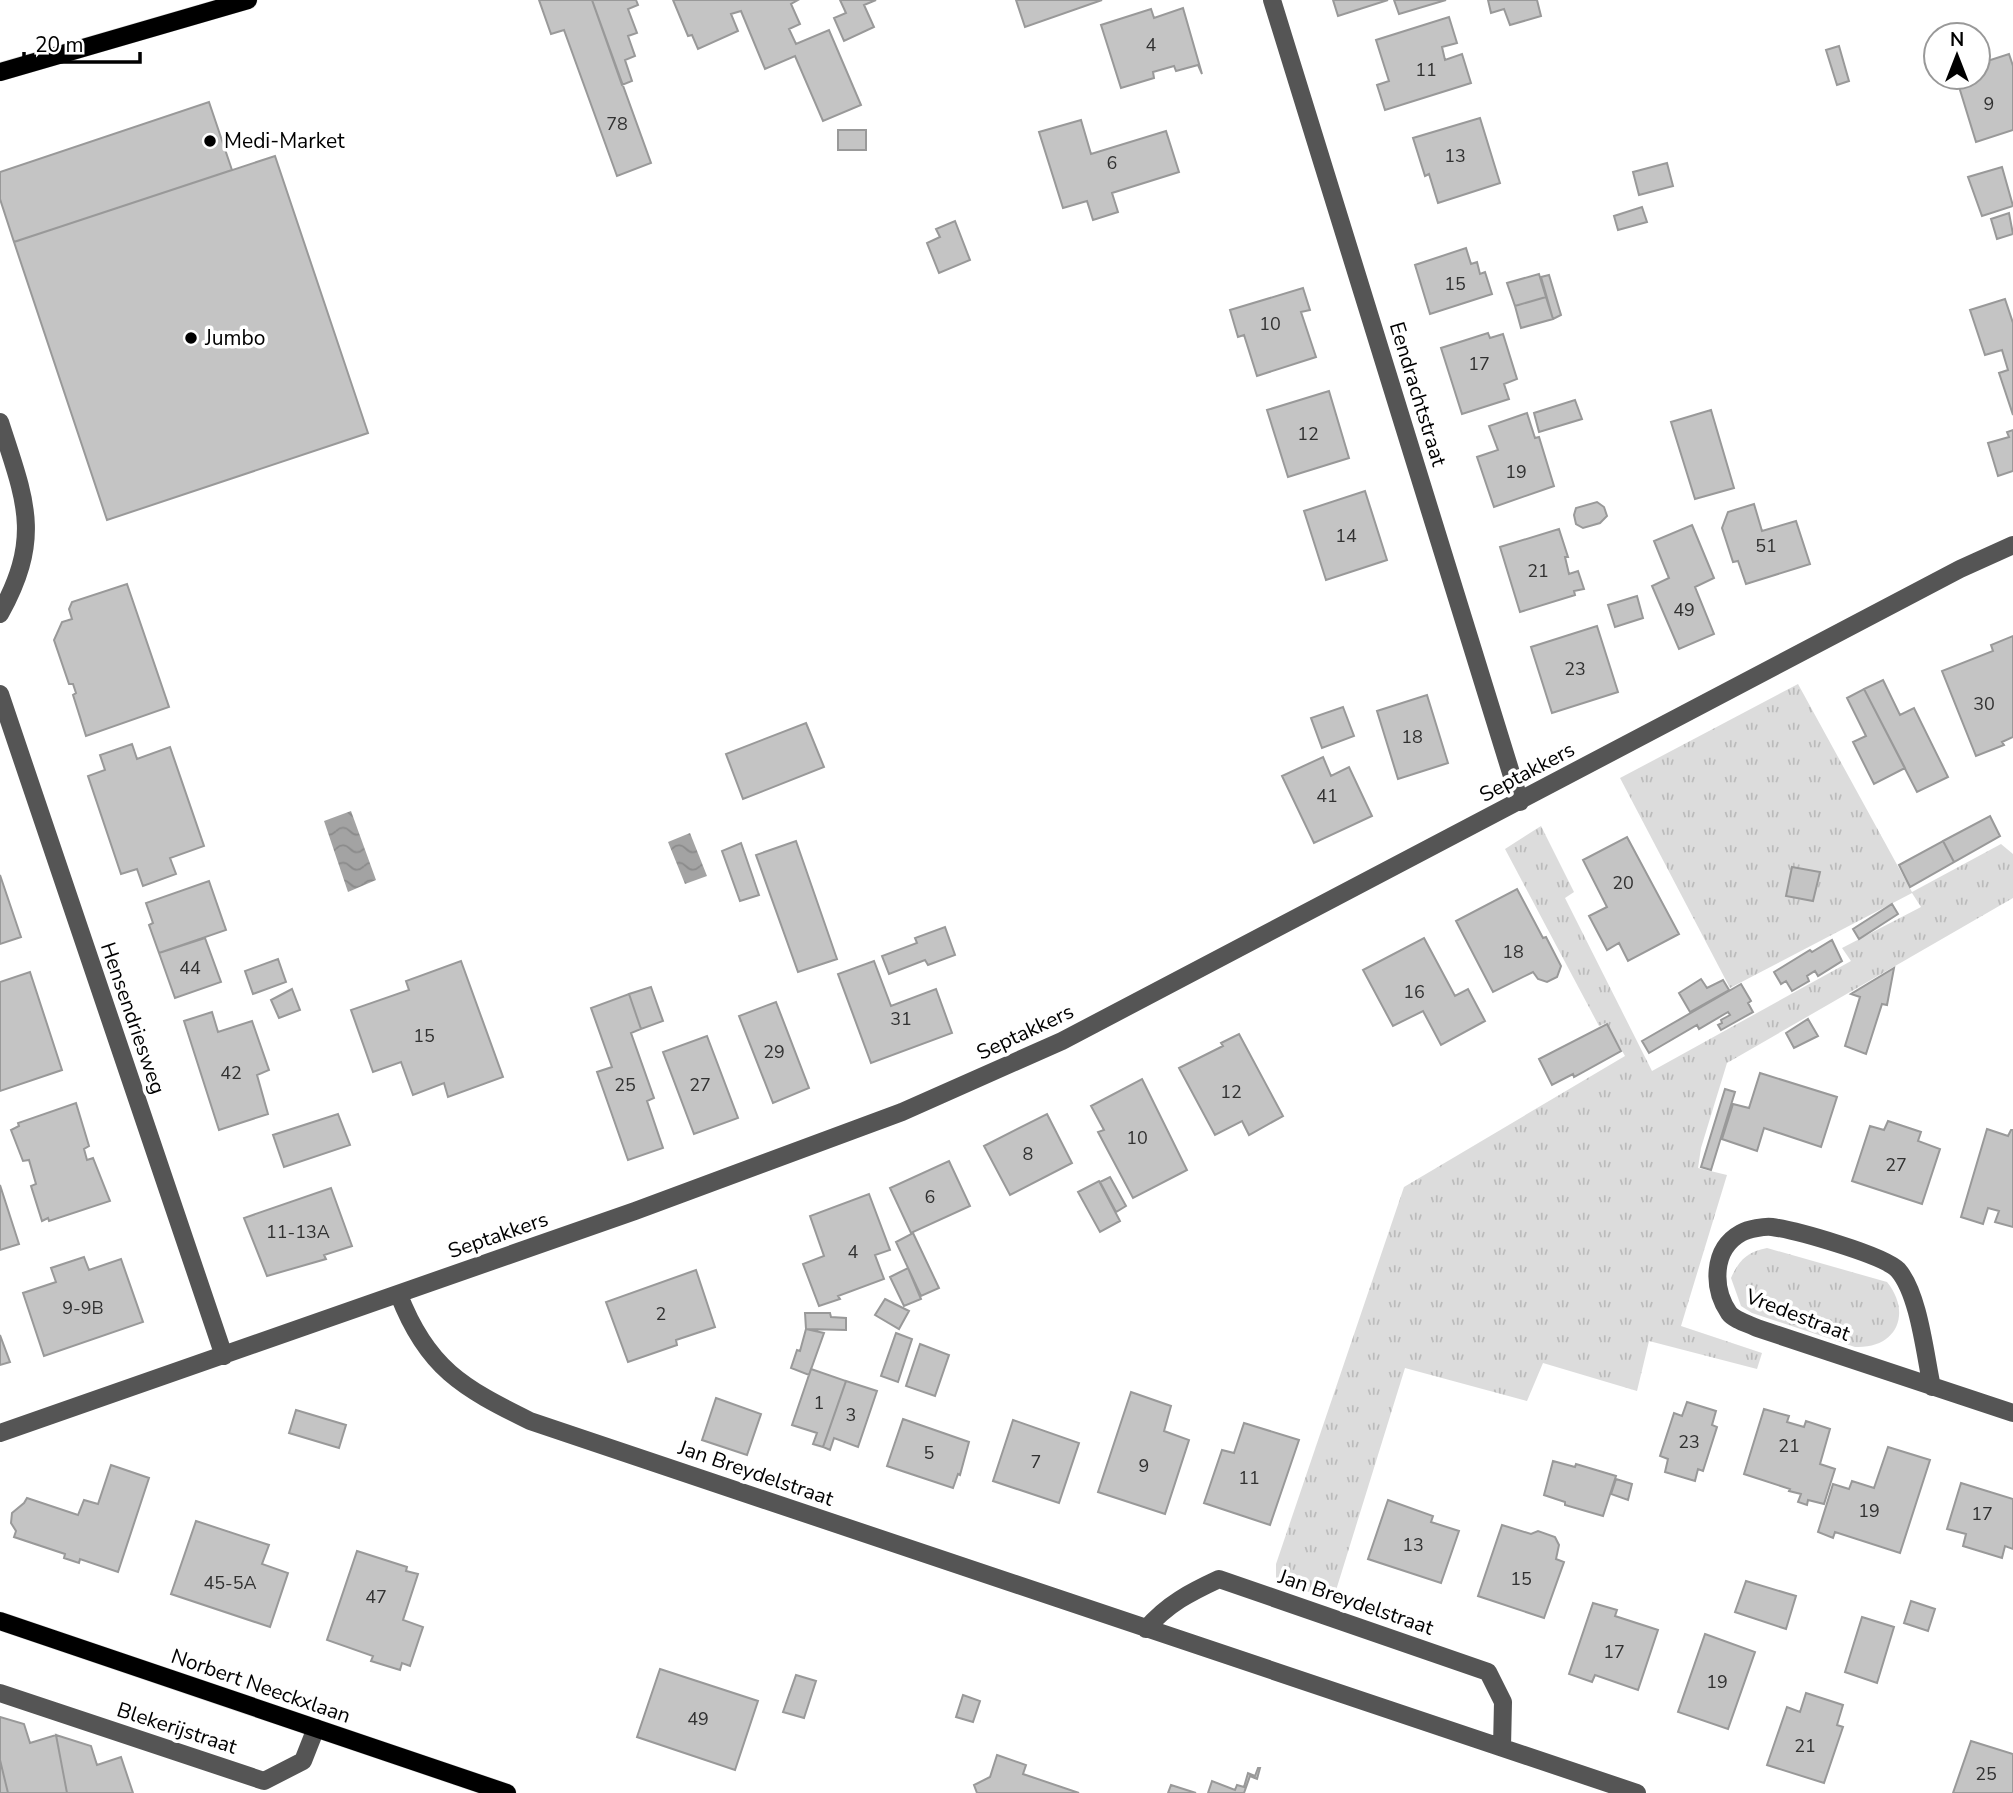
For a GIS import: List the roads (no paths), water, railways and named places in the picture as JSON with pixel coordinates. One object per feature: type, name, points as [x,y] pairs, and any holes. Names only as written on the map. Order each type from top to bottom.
[{"type":"main road","points":[[0,72],[248,0]]},
{"type":"main road","name":"Norbert Neeckxlaan","points":[[0,1621],[507,1793]]},
{"type":"street","name":"Eendrachtstraat","points":[[1272,0],[1520,802]]},
{"type":"street","points":[[0,422],[27,514],[26,542],[20,569],[0,614]]},
{"type":"street","name":"Septakkers","points":[[0,1433],[635,1212],[902,1112],[1062,1041],[1960,569],[2013,545]]},
{"type":"street","name":"Hensendriesweg","points":[[0,694],[224,1356]]},
{"type":"street","name":"Vredestraat","points":[[1932,1387],[1912,1293],[1897,1269],[1874,1255],[1770,1226],[1741,1233],[1725,1248],[1717,1268],[1719,1292],[1731,1315],[1757,1328],[1932,1387],[2013,1413]]},
{"type":"street","name":"Jan Breydelstraat","points":[[398,1295],[432,1357],[477,1395],[530,1421],[1637,1793]]},
{"type":"street","name":"Jan Breydelstraat","points":[[1146,1629],[1157,1616],[1182,1596],[1219,1579],[1489,1672],[1503,1702],[1502,1747]]},
{"type":"street","name":"Blekerijstraat","points":[[0,1693],[264,1781],[303,1761],[316,1728]]},
{"type":"water","points":[[351,811],[376,880],[348,892],[324,821]]},
{"type":"water","points":[[690,833],[707,876],[685,884],[668,842]]},
{"type":"place","name":"Medi-Market","points":[[210,141]]},
{"type":"place","name":"Jumbo","points":[[191,338]]}]
